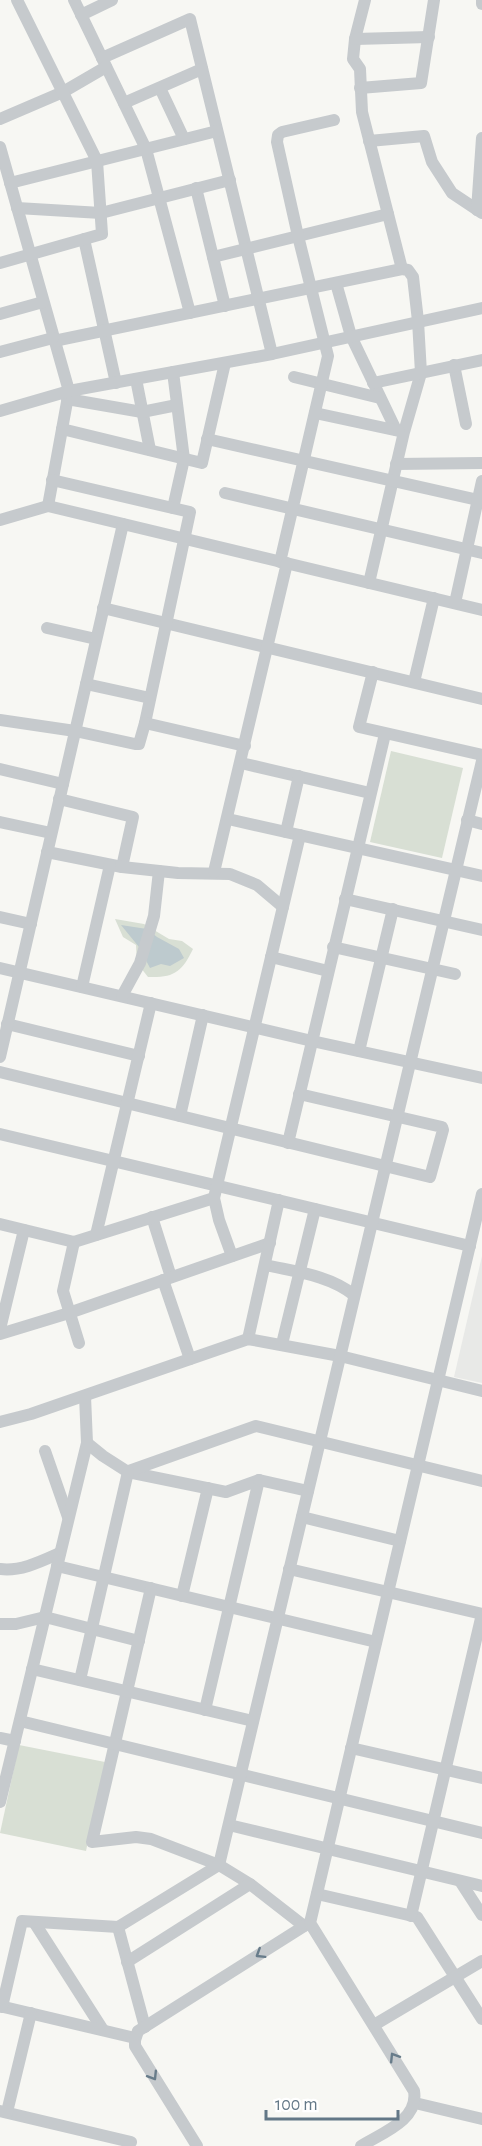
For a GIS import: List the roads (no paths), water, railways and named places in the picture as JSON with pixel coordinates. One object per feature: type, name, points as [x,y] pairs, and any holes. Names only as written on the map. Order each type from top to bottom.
[{"type":"street","points":[[0,263],[102,234],[97,161],[17,0]]},
{"type":"street","points":[[74,0],[146,149],[190,313]]},
{"type":"street","points":[[81,15],[112,0]]},
{"type":"street","points":[[364,0],[353,59],[360,69],[362,112],[402,269]]},
{"type":"street","points":[[360,88],[421,83],[434,0]]},
{"type":"street","points":[[0,119],[63,92],[104,62],[190,19],[272,354]]},
{"type":"street","points":[[355,39],[429,37]]},
{"type":"street","points":[[124,104],[202,69]]},
{"type":"street","points":[[160,88],[184,139]]},
{"type":"street","points":[[214,872],[268,647],[292,509],[328,356],[298,236],[277,142],[278,135],[282,132],[334,120]]},
{"type":"street","points":[[10,183],[217,130]]},
{"type":"street","points":[[369,141],[424,136],[432,162],[452,193],[480,212]]},
{"type":"street","points":[[480,212],[482,138]]},
{"type":"street","points":[[0,147],[68,395],[48,506]]},
{"type":"street","points":[[17,208],[101,213],[230,180]]},
{"type":"street","points":[[196,189],[225,306]]},
{"type":"street","points":[[213,257],[388,214]]},
{"type":"street","points":[[84,240],[116,383]]},
{"type":"street","points":[[0,352],[54,339],[402,269],[408,270],[413,277],[421,373],[400,431],[396,464],[369,583]]},
{"type":"street","points":[[336,283],[351,336],[380,398],[400,431]]},
{"type":"street","points":[[0,314],[43,302]]},
{"type":"street","points":[[0,411],[116,383],[272,354],[482,308]]},
{"type":"street","points":[[373,383],[482,360]]},
{"type":"street","points":[[62,429],[202,463],[225,363]]},
{"type":"street","points":[[454,366],[466,424]]},
{"type":"street","points":[[173,372],[184,459],[173,508]]},
{"type":"street","points":[[294,377],[380,398]]},
{"type":"street","points":[[136,379],[150,450]]},
{"type":"street","points":[[68,395],[142,412],[177,405]]},
{"type":"street","points":[[315,413],[400,431]]},
{"type":"street","points":[[207,439],[480,501]]},
{"type":"street","points":[[396,464],[482,463]]},
{"type":"street","points":[[0,720],[75,730],[135,744],[139,744],[145,723],[190,512],[52,480]]},
{"type":"street","points":[[455,603],[480,501],[482,482]]},
{"type":"street","points":[[225,493],[482,553]]},
{"type":"street","points":[[0,520],[48,506],[482,610]]},
{"type":"street","points":[[0,1057],[123,524]]},
{"type":"street","points":[[414,682],[434,598]]},
{"type":"street","points":[[104,608],[482,699]]},
{"type":"street","points":[[47,628],[96,639]]},
{"type":"street","points":[[373,672],[359,727],[482,755]]},
{"type":"street","points":[[86,684],[150,698]]},
{"type":"street","points":[[145,723],[245,746]]},
{"type":"street","points":[[288,1143],[385,734]]},
{"type":"street","points":[[135,2038],[1,2006],[22,1921],[118,1927],[219,1865],[482,761]]},
{"type":"street","points":[[241,763],[370,793]]},
{"type":"street","points":[[0,769],[63,784]]},
{"type":"street","points":[[286,832],[299,776]]},
{"type":"street","points":[[59,800],[133,817],[116,866],[82,987]]},
{"type":"street","points":[[228,819],[482,876]]},
{"type":"street","points":[[467,820],[482,824]]},
{"type":"street","points":[[0,822],[51,833]]},
{"type":"street","points":[[232,1256],[219,1220],[215,1192],[300,835]]},
{"type":"street","points":[[47,852],[116,866],[178,873],[230,874],[257,885],[283,907]]},
{"type":"street","points":[[122,996],[140,963],[154,916],[159,871]]},
{"type":"street","points":[[345,899],[482,930]]},
{"type":"street","points":[[358,1051],[393,909]]},
{"type":"street","points":[[0,917],[31,924]]},
{"type":"street","points":[[333,948],[455,974]]},
{"type":"street","points":[[271,957],[328,971]]},
{"type":"street","points":[[0,968],[482,1078]]},
{"type":"street","points":[[96,1235],[151,1003]]},
{"type":"street","points":[[180,1116],[203,1015]]},
{"type":"street","points":[[8,1024],[138,1056]]},
{"type":"street","points":[[0,1072],[430,1177],[443,1130],[439,1125],[299,1094]]},
{"type":"street","points":[[0,1134],[113,1161],[215,1192],[279,1200],[470,1246]]},
{"type":"street","points":[[0,1224],[74,1242],[152,1217],[215,1192]]},
{"type":"street","points":[[197,2146],[135,2046],[135,2038],[138,2031],[307,1924],[328,1849],[482,1194]]},
{"type":"street","points":[[248,1339],[279,1200]]},
{"type":"street","points":[[282,1344],[315,1209]]},
{"type":"street","points":[[152,1217],[190,1359]]},
{"type":"street","points":[[0,1329],[24,1230]]},
{"type":"street","points":[[74,1242],[63,1291],[79,1343]]},
{"type":"street","points":[[0,1334],[69,1313],[270,1243]]},
{"type":"street","points":[[265,1265],[341,1284],[354,1295]]},
{"type":"street","points":[[0,1422],[8,1422],[248,1339],[340,1356],[482,1391]]},
{"type":"street","points":[[0,1802],[87,1443],[85,1396]]},
{"type":"street","points":[[128,1472],[256,1426],[482,1481]]},
{"type":"street","points":[[87,1443],[128,1472],[226,1492],[260,1480],[308,1491]]},
{"type":"street","points":[[45,1451],[69,1518]]},
{"type":"street","points":[[80,1680],[128,1472]]},
{"type":"street","points":[[205,1710],[260,1480]]},
{"type":"street","points":[[182,1596],[208,1488]]},
{"type":"street","points":[[302,1517],[400,1541]]},
{"type":"street","points":[[0,1569],[9,1570],[38,1563],[60,1553]]},
{"type":"street","points":[[57,1566],[376,1642]]},
{"type":"street","points":[[289,1569],[482,1614],[411,1916]]},
{"type":"street","points":[[151,1588],[92,1842],[122,1838],[151,1839],[219,1865],[307,1924],[374,2025],[414,2091],[415,2103],[410,2113],[361,2146]]},
{"type":"street","points":[[0,1624],[16,1624],[45,1617],[139,1641]]},
{"type":"street","points":[[32,1669],[253,1721]]},
{"type":"street","points":[[469,1670],[482,1672]]},
{"type":"street","points":[[20,1722],[482,1833]]},
{"type":"street","points":[[0,1738],[15,1741]]},
{"type":"street","points":[[351,1748],[482,1778]]},
{"type":"street","points":[[229,1825],[482,1886]]},
{"type":"street","points":[[460,1881],[482,1916]]},
{"type":"street","points":[[127,1962],[250,1884]]},
{"type":"street","points":[[317,1894],[417,1917],[482,2019]]},
{"type":"street","points":[[34,1922],[103,2030]]},
{"type":"street","points":[[118,1927],[145,2027]]},
{"type":"street","points":[[374,2025],[482,1960]]},
{"type":"street","points":[[31,2013],[3,2112],[131,2142]]},
{"type":"street","points":[[415,2103],[482,2118]]}]
